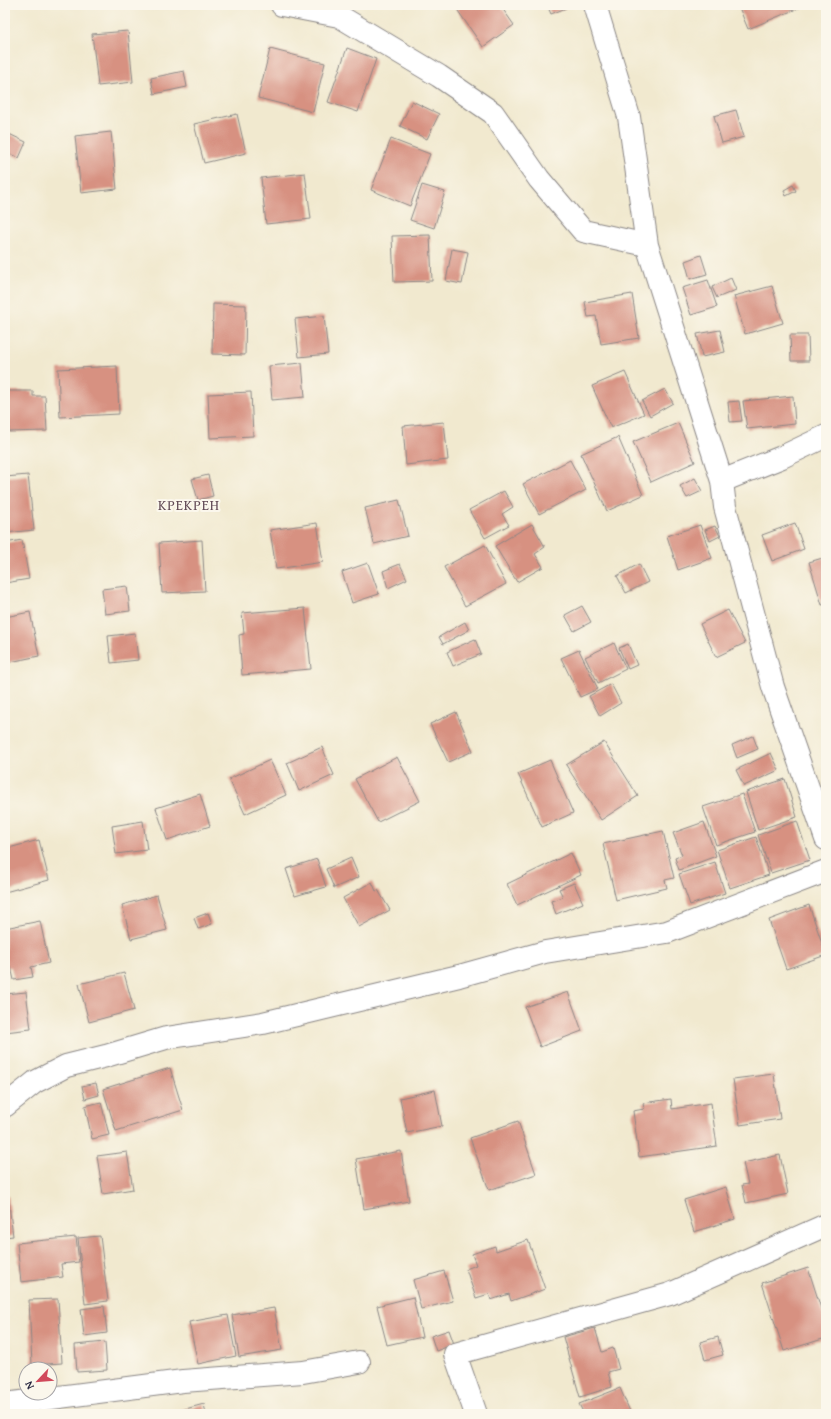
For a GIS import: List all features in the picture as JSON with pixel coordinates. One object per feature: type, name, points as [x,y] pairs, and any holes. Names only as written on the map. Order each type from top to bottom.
[{"type":"street","points":[[282,5],[340,16],[440,76],[493,114],[539,179],[583,231],[647,246]]},
{"type":"street","points":[[595,5],[629,117],[647,246],[722,481],[725,507],[773,687],[826,839]]},
{"type":"street","points":[[722,481],[782,457],[826,436]]},
{"type":"street","points":[[5,1106],[35,1082],[66,1066],[166,1038],[263,1023],[459,976],[545,952],[667,932],[826,871]]},
{"type":"street","points":[[476,1414],[455,1354],[670,1294],[826,1225]]},
{"type":"street","points":[[5,1404],[184,1381],[302,1372],[359,1362]]},
{"type":"building","points":[[460,5],[500,5],[514,25],[483,47],[456,8]]},
{"type":"building","points":[[547,5],[565,5],[566,8],[551,14]]},
{"type":"building","points":[[738,5],[806,5],[748,29]]},
{"type":"building","points":[[128,31],[133,82],[98,86],[92,34]]},
{"type":"building","points":[[347,48],[376,59],[358,112],[328,102]]},
{"type":"building","points":[[270,49],[325,63],[313,112],[258,98]]},
{"type":"building","points":[[184,71],[187,87],[154,94],[151,78]]},
{"type":"building","points":[[412,101],[439,114],[427,139],[400,126]]},
{"type":"building","points":[[736,110],[744,137],[722,143],[714,116]]},
{"type":"building","points":[[237,114],[246,153],[204,163],[194,124]]},
{"type":"building","points":[[111,132],[117,189],[81,193],[75,136]]},
{"type":"building","points":[[7,133],[26,142],[19,158],[5,152],[5,137]]},
{"type":"building","points":[[391,139],[430,154],[410,206],[371,190]]},
{"type":"building","points":[[305,173],[311,219],[266,224],[261,178]]},
{"type":"building","points":[[422,185],[445,192],[434,228],[410,220]]},
{"type":"building","points":[[793,185],[796,191],[786,196],[784,190]]},
{"type":"building","points":[[430,235],[432,281],[394,282],[392,236]]},
{"type":"building","points":[[452,249],[468,252],[462,284],[446,281]]},
{"type":"building","points":[[701,255],[707,274],[690,279],[685,261]]},
{"type":"building","points":[[731,278],[736,290],[717,298],[712,287]]},
{"type":"building","points":[[708,280],[717,307],[691,315],[682,288]]},
{"type":"building","points":[[772,286],[783,323],[745,334],[734,296]]},
{"type":"building","points":[[632,294],[639,338],[601,344],[596,316],[588,317],[585,302]]},
{"type":"building","points":[[213,304],[246,305],[245,355],[212,354]]},
{"type":"building","points":[[324,316],[328,354],[299,357],[295,319]]},
{"type":"building","points":[[720,330],[725,352],[702,357],[697,334]]},
{"type":"building","points":[[790,335],[808,335],[809,361],[791,361]]},
{"type":"building","points":[[302,363],[305,397],[272,400],[269,366]]},
{"type":"building","points":[[117,366],[119,414],[60,417],[58,369]]},
{"type":"building","points":[[625,372],[644,414],[611,428],[592,386]]},
{"type":"building","points":[[665,389],[673,403],[650,416],[642,401]]},
{"type":"building","points":[[7,391],[33,391],[33,396],[45,396],[47,431],[9,432]]},
{"type":"building","points":[[251,392],[253,436],[210,438],[208,394]]},
{"type":"building","points":[[793,396],[795,424],[747,429],[743,401]]},
{"type":"building","points":[[739,401],[742,421],[730,422],[728,402]]},
{"type":"building","points":[[444,422],[448,460],[406,465],[403,426]]},
{"type":"building","points":[[678,423],[695,462],[651,482],[633,442]]},
{"type":"building","points":[[618,437],[643,495],[607,511],[581,454]]},
{"type":"building","points":[[570,460],[586,490],[539,514],[523,484]]},
{"type":"building","points":[[28,475],[34,530],[5,533],[5,477]]},
{"type":"building","points":[[208,475],[213,496],[198,500],[192,479]]},
{"type":"building","points":[[695,478],[702,491],[687,498],[680,486]]},
{"type":"building","points":[[504,491],[513,507],[502,514],[509,525],[485,538],[469,510]]},
{"type":"building","points":[[399,500],[408,536],[374,544],[365,508]]},
{"type":"building","points":[[317,523],[323,562],[276,569],[270,530]]},
{"type":"building","points":[[795,523],[804,549],[772,561],[762,535]]},
{"type":"building","points":[[532,524],[545,547],[535,554],[543,567],[517,582],[495,546]]},
{"type":"building","points":[[700,525],[712,558],[678,570],[667,536]]},
{"type":"building","points":[[715,526],[720,536],[710,541],[705,530]]},
{"type":"building","points":[[22,540],[29,579],[5,583],[5,543]]},
{"type":"building","points":[[202,540],[205,591],[162,593],[159,543]]},
{"type":"building","points":[[485,545],[506,584],[465,606],[444,567]]},
{"type":"building","points":[[826,557],[826,604],[822,605],[809,562]]},
{"type":"building","points":[[368,563],[379,594],[352,603],[342,572]]},
{"type":"building","points":[[400,564],[407,579],[388,588],[383,571]]},
{"type":"building","points":[[639,564],[648,582],[626,593],[617,576]]},
{"type":"building","points":[[127,586],[130,611],[105,614],[102,589]]},
{"type":"building","points":[[582,606],[591,622],[574,631],[565,615]]},
{"type":"building","points":[[305,608],[311,669],[242,675],[239,635],[244,634],[242,613]]},
{"type":"building","points":[[728,610],[745,643],[716,657],[700,624]]},
{"type":"building","points":[[30,612],[39,656],[5,663],[5,617]]},
{"type":"building","points":[[465,622],[469,630],[443,644],[439,637]]},
{"type":"building","points":[[135,633],[138,660],[111,663],[108,636]]},
{"type":"building","points":[[475,639],[481,654],[453,666],[447,652]]},
{"type":"building","points":[[614,643],[626,669],[598,683],[585,657]]},
{"type":"building","points":[[628,644],[637,665],[628,669],[619,648]]},
{"type":"building","points":[[579,650],[598,689],[580,697],[561,658]]},
{"type":"building","points":[[611,684],[621,703],[600,716],[589,696]]},
{"type":"building","points":[[456,712],[473,751],[448,762],[430,724]]},
{"type":"building","points":[[753,736],[758,749],[737,758],[732,745]]},
{"type":"building","points":[[604,742],[638,796],[601,820],[566,765]]},
{"type":"building","points":[[322,747],[334,775],[299,791],[287,763]]},
{"type":"building","points":[[771,753],[779,770],[744,786],[736,770]]},
{"type":"building","points":[[397,757],[420,801],[378,822],[355,779]]},
{"type":"building","points":[[270,760],[286,795],[245,814],[229,779]]},
{"type":"building","points":[[550,760],[573,813],[542,827],[518,774]]},
{"type":"building","points":[[785,779],[797,817],[758,830],[746,792]]},
{"type":"building","points":[[200,794],[210,826],[167,840],[156,808]]},
{"type":"building","points":[[742,794],[755,832],[716,845],[703,807]]},
{"type":"building","points":[[143,821],[147,850],[116,854],[112,826]]},
{"type":"building","points":[[797,821],[810,860],[771,873],[758,835]]},
{"type":"building","points":[[704,822],[716,856],[679,870],[675,858],[682,855],[673,833]]},
{"type":"building","points":[[663,831],[674,878],[665,880],[667,888],[616,900],[603,844]]},
{"type":"building","points":[[756,837],[769,875],[730,888],[717,850]]},
{"type":"building","points":[[39,840],[49,880],[5,892],[5,849]]},
{"type":"building","points":[[571,853],[581,875],[517,905],[507,884]]},
{"type":"building","points":[[351,858],[359,877],[334,888],[326,869]]},
{"type":"building","points":[[317,859],[326,887],[295,896],[286,869]]},
{"type":"building","points":[[715,862],[725,893],[690,905],[679,874]]},
{"type":"building","points":[[372,882],[376,891],[378,890],[390,910],[359,927],[343,898]]},
{"type":"building","points":[[574,883],[583,903],[556,914],[551,901],[563,897],[559,889]]},
{"type":"building","points":[[157,895],[167,930],[131,939],[122,905]]},
{"type":"building","points":[[809,905],[826,955],[786,969],[769,920]]},
{"type":"building","points":[[208,913],[212,924],[198,929],[194,918]]},
{"type":"building","points":[[40,921],[49,963],[31,967],[33,977],[14,980],[11,967],[5,968],[5,928]]},
{"type":"building","points":[[124,973],[134,1010],[89,1022],[79,984]]},
{"type":"building","points":[[26,992],[31,1029],[5,1032],[5,994]]},
{"type":"building","points":[[568,992],[582,1031],[540,1047],[525,1007]]},
{"type":"building","points":[[170,1068],[183,1110],[116,1131],[103,1089]]},
{"type":"building","points":[[774,1074],[780,1119],[740,1125],[733,1079]]},
{"type":"building","points":[[96,1083],[99,1095],[85,1099],[82,1086]]},
{"type":"building","points":[[435,1090],[442,1126],[407,1133],[400,1098]]},
{"type":"building","points":[[671,1099],[672,1109],[711,1103],[717,1146],[639,1157],[633,1111],[644,1109],[643,1103]]},
{"type":"building","points":[[101,1102],[109,1135],[92,1139],[85,1106]]},
{"type":"building","points":[[518,1121],[536,1174],[489,1190],[470,1138]]},
{"type":"building","points":[[401,1151],[409,1201],[364,1209],[356,1159]]},
{"type":"building","points":[[127,1152],[133,1189],[103,1194],[97,1156]]},
{"type":"building","points":[[780,1155],[788,1194],[746,1203],[742,1185],[748,1184],[743,1163]]},
{"type":"building","points":[[726,1187],[735,1219],[694,1232],[684,1200]]},
{"type":"building","points":[[5,1196],[8,1196],[13,1236],[5,1237]]},
{"type":"building","points":[[100,1236],[108,1301],[85,1304],[78,1238]]},
{"type":"building","points":[[76,1237],[79,1262],[61,1264],[63,1277],[21,1282],[17,1243]]},
{"type":"building","points":[[528,1240],[545,1289],[511,1301],[509,1294],[491,1300],[489,1294],[476,1298],[466,1269],[476,1265],[472,1254],[495,1246],[496,1251]]},
{"type":"building","points":[[808,1268],[826,1324],[826,1338],[784,1351],[762,1283]]},
{"type":"building","points":[[444,1271],[453,1301],[421,1309],[413,1280]]},
{"type":"building","points":[[413,1297],[422,1337],[387,1345],[377,1306]]},
{"type":"building","points":[[58,1299],[62,1363],[58,1363],[58,1361],[32,1361],[29,1300]]},
{"type":"building","points":[[104,1306],[107,1333],[84,1336],[81,1309]]},
{"type":"building","points":[[274,1308],[282,1350],[239,1357],[232,1315]]},
{"type":"building","points":[[228,1315],[236,1356],[198,1364],[189,1322]]},
{"type":"building","points":[[595,1328],[602,1352],[613,1348],[619,1369],[608,1372],[612,1387],[580,1397],[563,1337]]},
{"type":"building","points":[[449,1330],[454,1344],[436,1351],[431,1336]]},
{"type":"building","points":[[718,1337],[723,1355],[705,1360],[700,1342]]},
{"type":"building","points":[[105,1342],[107,1370],[77,1372],[75,1345]]},
{"type":"building","points":[[620,1388],[631,1414],[584,1414],[579,1404]]},
{"type":"building","points":[[204,1404],[206,1414],[174,1414],[174,1412]]},
{"type":"district","name":"KPEKPEH","points":[[189,505]]}]
